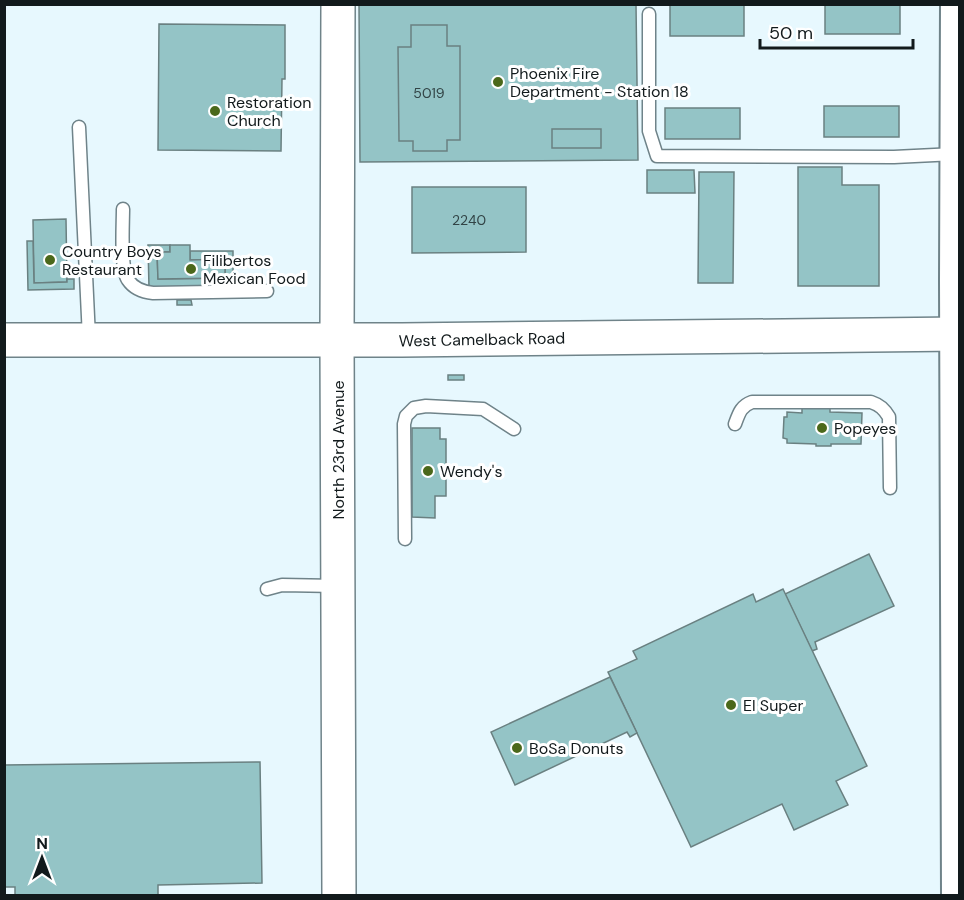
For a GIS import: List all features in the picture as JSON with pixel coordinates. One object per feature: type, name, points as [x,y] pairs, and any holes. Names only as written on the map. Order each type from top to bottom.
[{"type":"main road","name":"North 23rd Avenue","points":[[338,4],[339,896]]},
{"type":"main road","name":"West Camelback Road","points":[[4,340],[338,340],[955,334]]},
{"type":"street","points":[[952,4],[955,154],[956,514],[956,797],[953,896]]},
{"type":"lane","points":[[649,14],[648,131],[657,156],[894,157],[955,154]]},
{"type":"lane","points":[[79,127],[89,340]]},
{"type":"lane","points":[[123,209],[124,269],[127,279],[141,291],[153,293],[267,291]]},
{"type":"lane","points":[[735,424],[741,409],[745,404],[752,402],[871,402],[878,404],[889,417],[890,488]]},
{"type":"lane","points":[[405,539],[404,424],[406,416],[414,408],[426,406],[483,409],[514,429]]},
{"type":"lane","points":[[267,589],[282,585],[339,586]]},
{"type":"building","name":"Phoenix Fire Department - Station 18","points":[[359,4],[636,4],[638,160],[360,162]]},
{"type":"building","points":[[825,4],[900,4],[900,34],[825,34]]},
{"type":"building","points":[[670,5],[744,5],[744,36],[670,36]]},
{"type":"building","points":[[159,24],[285,25],[281,151],[158,150]]},
{"type":"building","points":[[411,25],[447,25],[447,46],[460,46],[460,140],[447,140],[447,151],[413,151],[413,141],[399,141],[398,47],[411,47]]},
{"type":"building","points":[[824,106],[899,106],[899,137],[824,137]]},
{"type":"building","points":[[665,108],[740,108],[740,139],[665,139]]},
{"type":"building","points":[[552,129],[601,129],[601,148],[552,148]]},
{"type":"building","points":[[798,167],[842,167],[842,185],[879,185],[879,286],[798,286]]},
{"type":"building","points":[[647,170],[694,170],[695,193],[647,193]]},
{"type":"building","points":[[699,172],[734,172],[733,283],[698,283]]},
{"type":"building","points":[[412,187],[526,187],[526,252],[412,253]]},
{"type":"building","name":"Country Boys Restaurant","points":[[66,219],[67,282],[34,283],[33,220]]},
{"type":"building","points":[[27,241],[33,241],[34,283],[67,282],[67,279],[74,279],[74,289],[28,290]]},
{"type":"building","points":[[148,245],[170,245],[170,252],[157,252],[158,279],[225,278],[225,259],[190,260],[190,251],[233,251],[233,286],[149,288]]},
{"type":"building","name":"Filibertos Mexican Food","points":[[170,245],[190,245],[190,260],[225,259],[225,278],[158,279],[157,252],[170,252]]},
{"type":"building","points":[[177,300],[191,300],[192,305],[177,305]]},
{"type":"building","points":[[448,375],[464,375],[464,380],[448,380]]},
{"type":"building","name":"Popeyes","points":[[802,408],[830,408],[830,412],[862,413],[861,444],[816,446],[816,444],[787,443],[787,439],[783,438],[784,417],[787,417],[787,412],[802,413]]},
{"type":"building","points":[[412,428],[440,428],[440,439],[446,439],[446,496],[435,496],[435,518],[412,517]]},
{"type":"building","points":[[869,554],[894,606],[815,642],[817,649],[812,651],[785,594]]},
{"type":"building","name":"El Super","points":[[783,589],[867,766],[836,781],[848,805],[794,830],[782,804],[691,847],[608,672],[637,659],[633,651],[753,594],[756,602]]},
{"type":"building","points":[[610,677],[637,733],[630,737],[627,732],[515,785],[491,732]]},
{"type":"building","points":[[260,762],[262,883],[158,885],[158,896],[15,896],[15,887],[4,887],[4,765]]},
{"type":"place","name":"Phoenix Fire Department - Station 18","points":[[498,82]]},
{"type":"place","name":"Restoration Church","points":[[215,111]]},
{"type":"place","name":"Country Boys Restaurant","points":[[50,260]]},
{"type":"place","name":"Filibertos Mexican Food","points":[[191,269]]},
{"type":"place","name":"Popeyes","points":[[822,428]]},
{"type":"place","name":"Wendy's","points":[[428,471]]},
{"type":"place","name":"El Super","points":[[731,705]]},
{"type":"place","name":"BoSa Donuts","points":[[517,748]]}]
